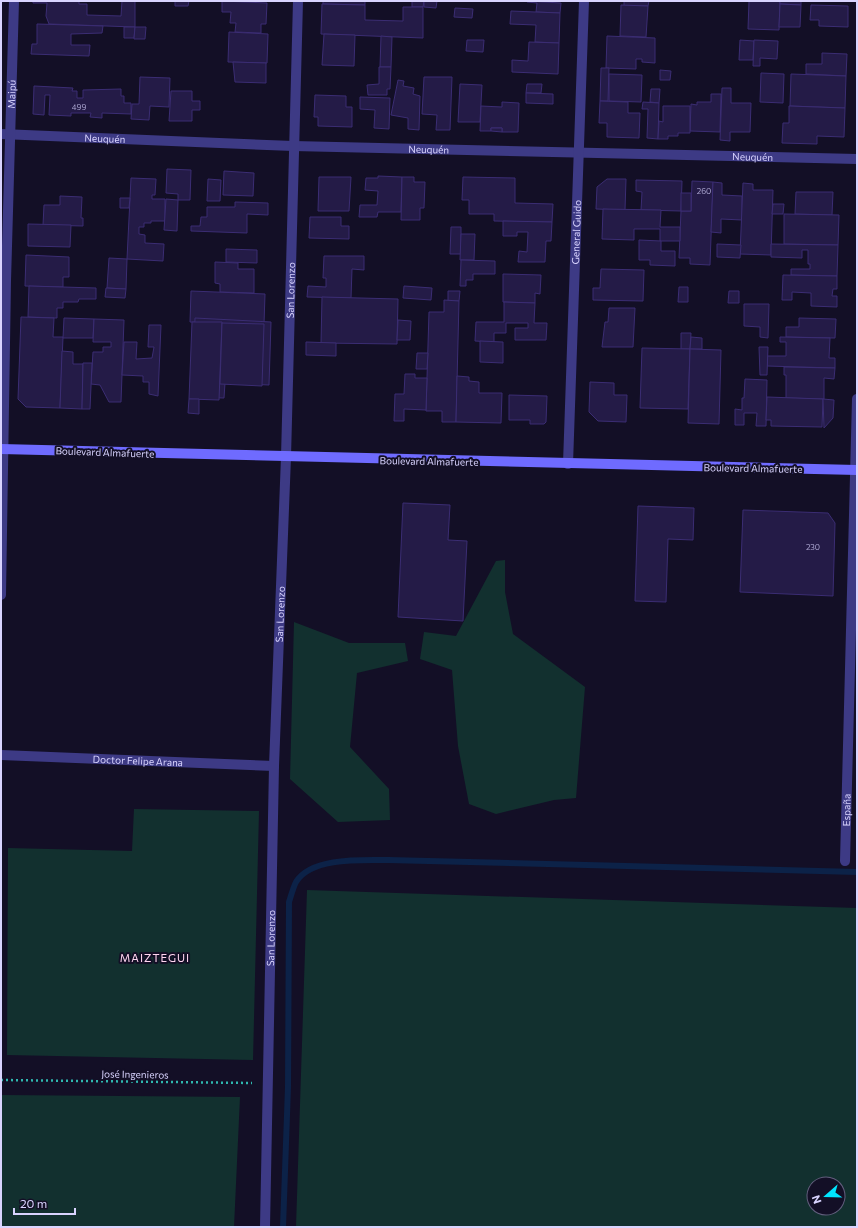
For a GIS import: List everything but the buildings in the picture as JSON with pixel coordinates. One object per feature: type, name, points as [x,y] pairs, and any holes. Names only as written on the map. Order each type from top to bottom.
[{"type":"main road","name":"Boulevard Almafuerte","points":[[2,449],[856,470]]},
{"type":"street","name":"Maipú","points":[[1,596],[5,134],[14,1]]},
{"type":"street","name":"San Lorenzo","points":[[265,1227],[274,766],[286,457],[298,1]]},
{"type":"street","name":"General Guido","points":[[568,464],[577,153],[584,1]]},
{"type":"street","name":"Neuquén","points":[[5,134],[293,146],[857,160]]},
{"type":"street","name":"España","points":[[845,861],[852,775],[857,399]]},
{"type":"street","name":"Doctor Felipe Arana","points":[[1,755],[274,766]]},
{"type":"path","name":"José Ingenieros","points":[[1,1080],[268,1084]]},
{"type":"green space","points":[[505,560],[505,592],[513,634],[585,687],[576,798],[554,800],[496,814],[469,804],[458,746],[452,670],[420,659],[424,632],[456,636],[496,561]]},
{"type":"green space","points":[[294,622],[349,643],[405,643],[408,661],[357,673],[350,747],[389,789],[390,820],[338,822],[290,779]]},
{"type":"green space","points":[[134,809],[259,811],[253,1060],[7,1055],[8,848],[132,851]]},
{"type":"green space","points":[[307,890],[857,908],[857,1227],[296,1227]]},
{"type":"green space","points":[[1,1095],[240,1097],[234,1227],[1,1227]]},
{"type":"waterway","points":[[283,1227],[288,1087],[289,902],[296,882],[303,874],[313,868],[325,864],[351,860],[857,872]]},
{"type":"district","name":"MAIZTEGUI","points":[[155,958]]}]
